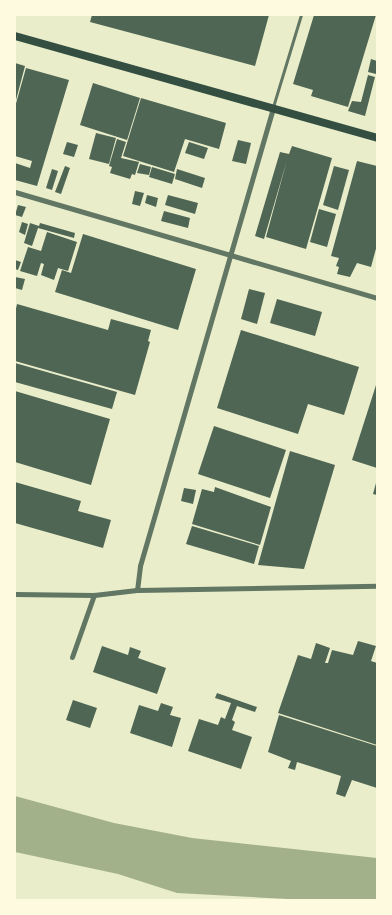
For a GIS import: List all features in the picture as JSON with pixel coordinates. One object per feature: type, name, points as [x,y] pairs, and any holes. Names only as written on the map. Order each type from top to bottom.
[{"type":"main road","points":[[15,36],[377,138]]},
{"type":"street","points":[[137,590],[140,566],[273,108]]},
{"type":"street","points":[[15,192],[377,298]]},
{"type":"street","points":[[15,594],[94,596],[137,590],[377,586]]},
{"type":"street","points":[[72,657],[94,596]]},
{"type":"lane","points":[[273,108],[301,15]]},
{"type":"shaded area","points":[[15,796],[114,823],[192,838],[377,858],[377,900],[307,900],[177,893],[118,874],[15,852]]},
{"type":"building","points":[[92,15],[269,15],[255,66],[90,22]]},
{"type":"building","points":[[314,15],[376,15],[348,107],[311,96],[313,90],[293,84]]},
{"type":"building","points":[[371,59],[377,61],[376,74],[368,72]]},
{"type":"building","points":[[15,63],[25,66],[16,100],[15,100]]},
{"type":"building","points":[[26,68],[69,80],[37,186],[15,180],[15,163],[30,168],[32,161],[15,156],[15,107]]},
{"type":"building","points":[[368,75],[375,77],[365,116],[348,111],[352,101],[361,102]]},
{"type":"building","points":[[93,83],[140,98],[127,140],[80,125]]},
{"type":"building","points":[[141,98],[226,123],[219,149],[185,139],[174,172],[123,156]]},
{"type":"building","points":[[96,133],[116,138],[109,164],[89,159]]},
{"type":"building","points":[[117,139],[126,142],[121,158],[139,162],[135,175],[132,174],[130,179],[110,173],[112,167],[109,166]]},
{"type":"building","points":[[238,140],[251,143],[246,164],[232,161]]},
{"type":"building","points":[[67,142],[78,145],[74,157],[63,154]]},
{"type":"building","points":[[189,142],[208,148],[204,159],[185,153]]},
{"type":"building","points":[[292,146],[332,158],[306,249],[266,237],[287,160],[264,239],[255,236],[280,152],[289,154]]},
{"type":"building","points":[[357,161],[377,166],[377,245],[371,267],[357,263],[350,277],[337,274],[339,267],[336,266],[339,258],[331,256]]},
{"type":"building","points":[[140,164],[151,167],[149,175],[137,173]]},
{"type":"building","points":[[65,166],[70,168],[61,194],[55,192]]},
{"type":"building","points":[[334,166],[349,170],[338,210],[323,205]]},
{"type":"building","points":[[152,167],[175,174],[172,184],[149,177]]},
{"type":"building","points":[[52,169],[58,171],[52,190],[46,188]]},
{"type":"building","points":[[177,169],[205,178],[202,188],[175,179]]},
{"type":"building","points":[[135,191],[144,193],[140,206],[132,204]]},
{"type":"building","points":[[147,195],[158,198],[156,207],[145,203]]},
{"type":"building","points":[[168,195],[198,203],[195,214],[165,205]]},
{"type":"building","points":[[18,205],[26,207],[22,217],[15,215]]},
{"type":"building","points":[[319,209],[336,214],[327,247],[310,242]]},
{"type":"building","points":[[164,211],[190,218],[188,228],[161,221]]},
{"type":"building","points":[[22,222],[28,224],[25,235],[19,232]]},
{"type":"building","points":[[30,223],[39,226],[40,223],[75,233],[74,238],[38,228],[32,246],[24,243]]},
{"type":"building","points":[[47,232],[77,242],[68,271],[58,268],[54,280],[41,275],[44,264],[41,263],[37,276],[20,271],[28,247],[41,251]]},
{"type":"building","points":[[83,234],[196,269],[178,330],[55,292],[62,270],[71,273]]},
{"type":"building","points":[[15,260],[21,262],[18,270],[15,269]]},
{"type":"building","points":[[15,277],[25,279],[22,290],[15,288]]},
{"type":"building","points":[[249,289],[265,293],[257,324],[241,319]]},
{"type":"building","points":[[277,299],[322,312],[315,336],[270,323]]},
{"type":"building","points":[[17,304],[108,330],[111,319],[151,330],[148,341],[150,342],[135,395],[15,361],[15,313]]},
{"type":"building","points":[[241,330],[359,367],[344,415],[308,404],[298,434],[217,408]]},
{"type":"building","points":[[15,363],[117,392],[112,409],[15,382]]},
{"type":"building","points":[[377,382],[377,468],[352,460]]},
{"type":"building","points":[[15,391],[110,419],[91,485],[15,462]]},
{"type":"building","points":[[214,426],[286,450],[270,498],[198,474]]},
{"type":"building","points":[[290,451],[335,465],[304,569],[258,565]]},
{"type":"building","points":[[15,482],[81,501],[78,511],[111,520],[103,548],[15,523]]},
{"type":"building","points":[[377,483],[377,495],[373,494]]},
{"type":"building","points":[[215,487],[271,507],[260,545],[192,524],[202,489],[214,492]]},
{"type":"building","points":[[184,488],[196,490],[193,504],[181,501]]},
{"type":"building","points":[[192,526],[259,546],[254,564],[186,544]]},
{"type":"building","points":[[358,641],[376,646],[371,661],[377,663],[377,745],[278,713],[298,655],[311,659],[316,643],[330,648],[325,663],[328,663],[332,650],[353,655]]},
{"type":"building","points":[[102,646],[128,655],[130,647],[141,651],[138,658],[166,668],[157,694],[93,672]]},
{"type":"building","points":[[217,693],[257,707],[255,712],[237,706],[232,720],[235,722],[232,730],[252,737],[241,769],[188,751],[199,719],[218,725],[221,717],[225,719],[231,703],[215,698]]},
{"type":"building","points":[[73,700],[97,708],[90,728],[66,720]]},
{"type":"building","points":[[161,703],[173,707],[170,715],[181,718],[172,747],[130,733],[139,705],[158,711]]},
{"type":"building","points":[[279,715],[377,746],[377,788],[352,780],[345,797],[336,794],[341,776],[297,762],[295,770],[288,768],[291,761],[268,752]]}]
